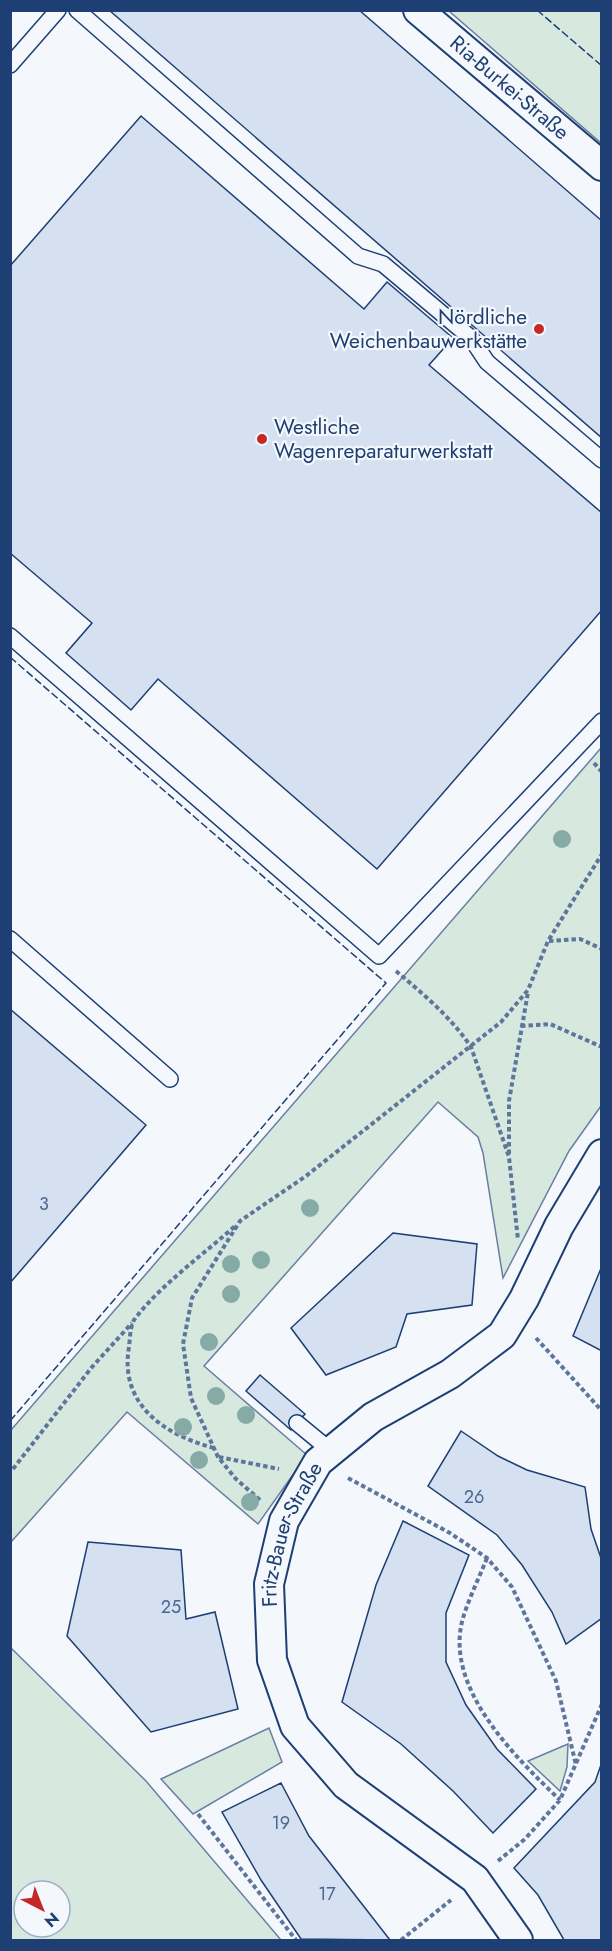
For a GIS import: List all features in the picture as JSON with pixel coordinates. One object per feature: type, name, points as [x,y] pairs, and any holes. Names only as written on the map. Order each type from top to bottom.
[{"type":"street","name":"Ria-Burkei-Straße","points":[[418,10],[602,166]]},
{"type":"street","name":"Fritz-Bauer-Straße","points":[[518,1941],[475,1879],[346,1785],[295,1726],[272,1660],[269,1584],[284,1521],[320,1462],[373,1417],[450,1374],[502,1335],[559,1226],[602,1154]]},
{"type":"lane","points":[[10,65],[58,10]]},
{"type":"lane","points":[[77,10],[358,256],[383,264],[471,338],[487,362],[602,460]]},
{"type":"lane","points":[[10,636],[379,956],[602,721]]},
{"type":"lane","points":[[10,939],[170,1079]]},
{"type":"lane","points":[[297,1423],[320,1462]]},
{"type":"path","points":[[519,1252],[509,1157],[508,1101],[520,1026],[528,990],[548,942],[602,854]]},
{"type":"path","points":[[548,942],[580,939],[602,949]]},
{"type":"path","points":[[379,956],[431,1002],[461,1032],[471,1047],[509,1157]]},
{"type":"path","points":[[13,1468],[92,1366],[154,1299],[240,1221],[306,1176],[471,1047],[501,1022],[528,990]]},
{"type":"path","points":[[520,1026],[550,1024],[602,1047]]},
{"type":"path","points":[[240,1221],[192,1298],[183,1344],[191,1398],[218,1457],[236,1479],[284,1521]]},
{"type":"path","points":[[515,1314],[602,1411]]},
{"type":"path","points":[[132,1323],[126,1362],[135,1394],[151,1417],[170,1432],[214,1448]]},
{"type":"path","points":[[218,1457],[265,1468],[320,1462],[450,1533],[487,1558],[512,1587],[556,1681],[576,1765]]},
{"type":"path","points":[[487,1558],[463,1619],[460,1656],[474,1697],[486,1715],[527,1768],[560,1800]]},
{"type":"path","points":[[401,1941],[525,1839],[560,1800],[602,1704]]},
{"type":"path","points":[[198,1814],[296,1941]]},
{"type":"shaded area","points":[[449,11],[601,11],[601,143]]},
{"type":"shaded area","points":[[601,748],[601,1106],[569,1151],[503,1278],[483,1153],[478,1137],[438,1102],[204,1366],[307,1455],[258,1524],[127,1412],[11,1542],[11,1430]]},
{"type":"shaded area","points":[[11,1648],[146,1781],[281,1940],[11,1940]]},
{"type":"shaded area","points":[[269,1728],[282,1762],[193,1814],[161,1779]]},
{"type":"shaded area","points":[[568,1744],[567,1767],[560,1791],[528,1761]]},
{"type":"building","name":"Nördliche Weichenbauwerkstätte","points":[[109,10],[359,10],[602,221],[602,438]]},
{"type":"building","name":"Westliche Wagenreparaturwerkstatt","points":[[141,116],[364,309],[387,282],[453,338],[429,365],[602,513],[602,610],[377,869],[158,679],[131,710],[66,653],[92,623],[10,553],[10,266]]},
{"type":"building","points":[[10,1009],[146,1125],[10,1283]]},
{"type":"building","points":[[393,1233],[477,1244],[472,1305],[407,1314],[396,1347],[326,1375],[291,1328]]},
{"type":"building","points":[[602,1266],[602,1351],[573,1336]]},
{"type":"building","points":[[260,1375],[305,1414],[291,1430],[246,1391]]},
{"type":"building","points":[[461,1431],[498,1456],[527,1470],[585,1487],[591,1529],[602,1561],[602,1618],[566,1644],[552,1612],[522,1565],[497,1535],[428,1486]]},
{"type":"building","points":[[403,1521],[469,1555],[446,1613],[446,1662],[466,1705],[497,1749],[536,1789],[493,1833],[453,1791],[401,1744],[342,1702],[376,1585]]},
{"type":"building","points":[[88,1542],[181,1550],[186,1619],[215,1612],[238,1709],[151,1732],[67,1636]]},
{"type":"building","points":[[602,1762],[602,1940],[564,1940],[538,1895],[514,1868],[595,1782]]},
{"type":"building","points":[[281,1783],[309,1836],[390,1940],[301,1939],[261,1880],[222,1812]]},
{"type":"fence","points":[[537,10],[602,66]]},
{"type":"fence","points":[[10,657],[386,983],[10,1421]]},
{"type":"place","name":"Nördliche Weichenbauwerkstätte","points":[[539,329]]},
{"type":"place","name":"Westliche Wagenreparaturwerkstatt","points":[[262,439]]}]
